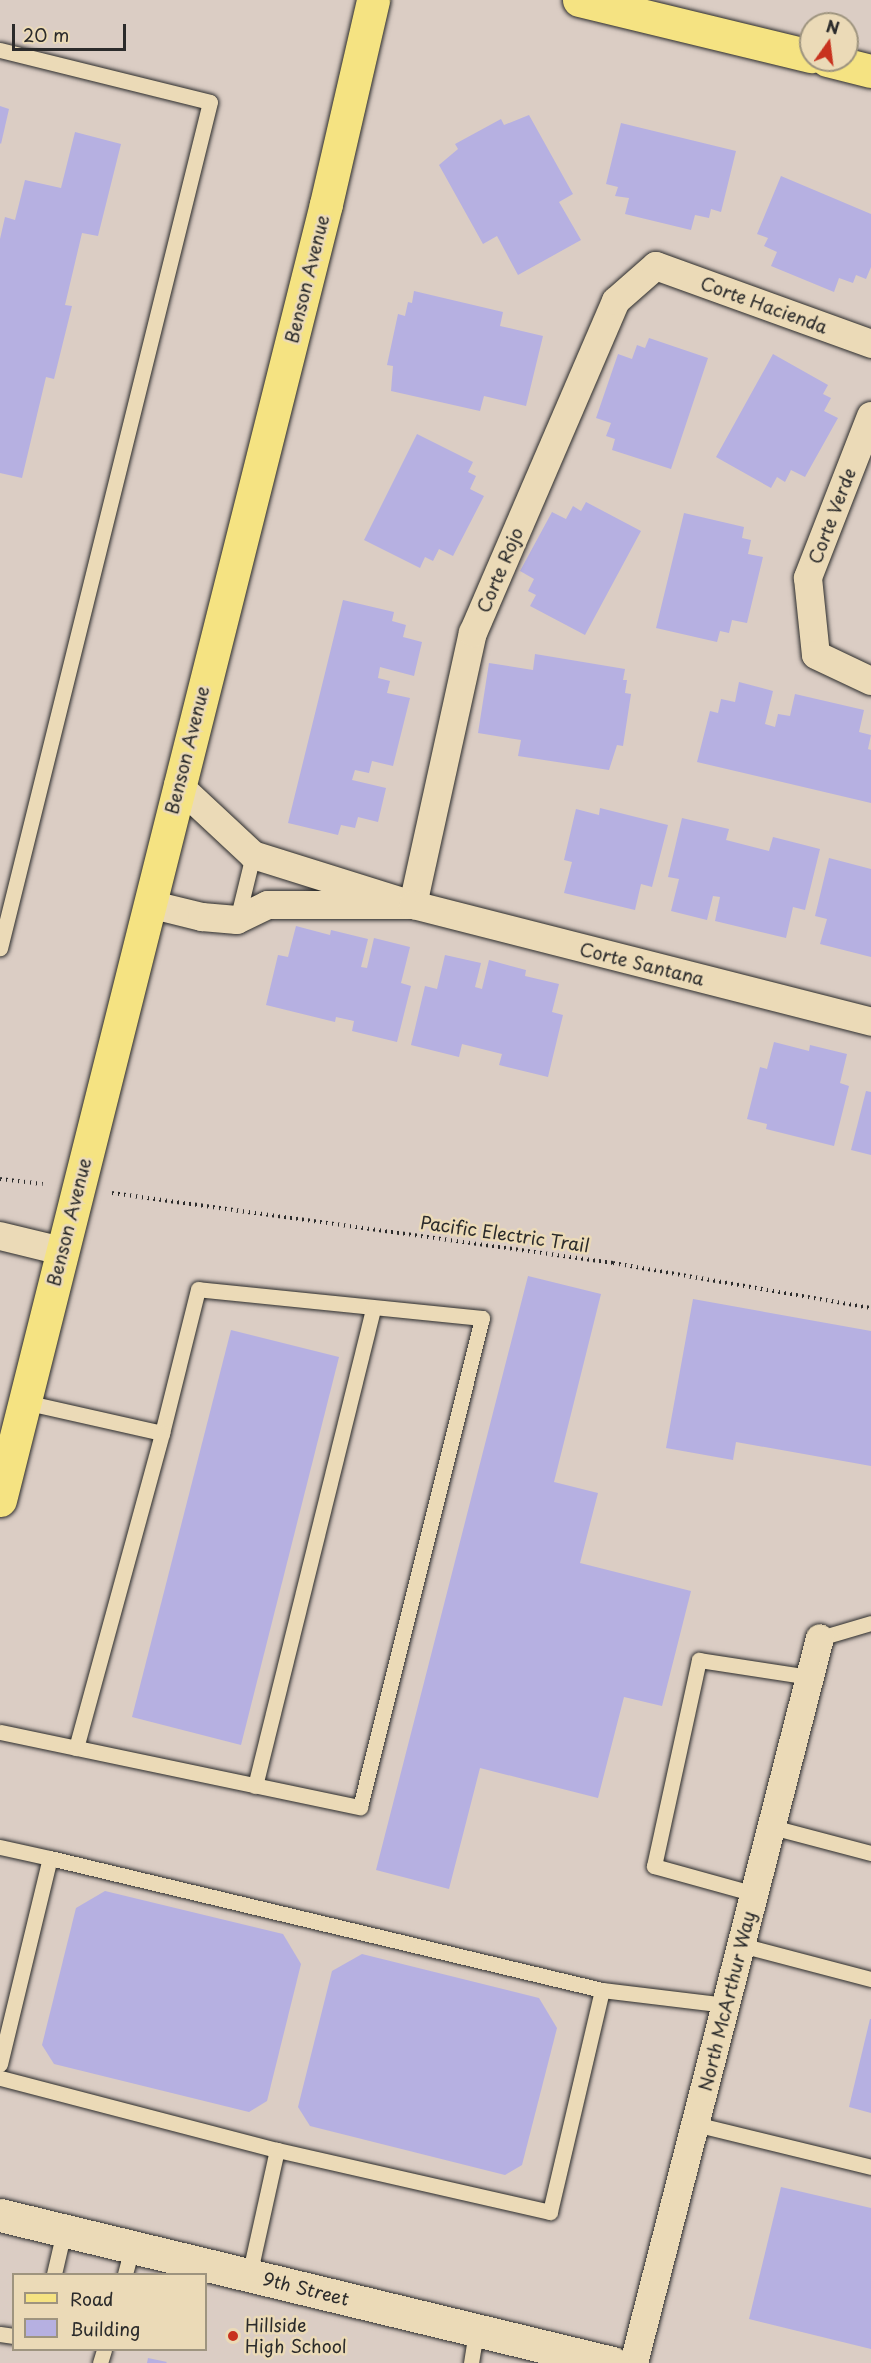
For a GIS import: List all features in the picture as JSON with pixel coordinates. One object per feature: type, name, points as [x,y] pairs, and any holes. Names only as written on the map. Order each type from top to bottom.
[{"type":"main road","name":"Benson Avenue","points":[[0,1500],[326,204],[373,0]]},
{"type":"main road","points":[[579,0],[799,53]]},
{"type":"street","name":"Corte Hacienda","points":[[656,266],[871,344]]},
{"type":"street","name":"Corte Rojo","points":[[413,905],[473,633],[616,301],[656,266]]},
{"type":"street","name":"Corte Verde","points":[[871,416],[808,578],[816,655],[871,681]]},
{"type":"street","name":"Corte Santana","points":[[178,785],[253,855],[413,905],[871,1022]]},
{"type":"street","points":[[149,904],[202,916],[237,920]]},
{"type":"street","name":"Corte Santana","points":[[237,920],[268,905],[413,905]]},
{"type":"street","points":[[0,1236],[62,1251]]},
{"type":"street","name":"North McArthur Way","points":[[634,2363],[820,1638]]},
{"type":"street","name":"9th Street","points":[[0,2215],[64,2231],[129,2261],[249,2276],[612,2363]]},
{"type":"lane","points":[[0,50],[210,102],[0,948]]},
{"type":"lane","points":[[237,920],[253,855]]},
{"type":"lane","points":[[0,1732],[255,1786],[360,1807],[482,1318],[198,1289],[162,1433],[76,1748]]},
{"type":"lane","points":[[255,1786],[373,1308]]},
{"type":"lane","points":[[24,1402],[162,1433]]},
{"type":"lane","points":[[820,1638],[871,1623]]},
{"type":"lane","points":[[754,1894],[654,1866],[699,1660],[810,1677]]},
{"type":"lane","points":[[772,1827],[871,1853]]},
{"type":"lane","points":[[0,1847],[602,1990],[726,2005]]},
{"type":"lane","points":[[0,2064],[50,1858]]},
{"type":"lane","points":[[741,1945],[871,1979]]},
{"type":"lane","points":[[0,2078],[277,2150],[550,2212],[602,1990]]},
{"type":"lane","points":[[696,2124],[871,2167]]},
{"type":"lane","points":[[249,2276],[277,2150]]},
{"type":"lane","points":[[54,2273],[64,2231]]},
{"type":"lane","points":[[471,2363],[476,2330]]},
{"type":"path","points":[[0,1179],[9,1180]]},
{"type":"path","name":"Pacific Electric Trail","points":[[134,1196],[613,1263],[871,1308]]},
{"type":"building","points":[[0,106],[9,109],[1,144],[0,143]]},
{"type":"building","points":[[529,115],[573,194],[559,202],[581,240],[518,275],[497,236],[483,244],[439,165],[458,149],[455,144],[501,119],[504,125]]},
{"type":"building","points":[[621,123],[736,151],[721,212],[711,209],[709,218],[695,215],[691,230],[625,214],[629,198],[615,196],[618,187],[606,184]]},
{"type":"building","points":[[75,132],[121,144],[98,236],[82,233],[65,305],[72,306],[54,379],[46,377],[22,478],[0,473],[0,239],[5,217],[15,220],[25,180],[61,188]]},
{"type":"building","points":[[781,176],[871,214],[871,267],[866,279],[856,275],[853,283],[839,278],[834,292],[771,266],[777,252],[764,246],[768,238],[757,234]]},
{"type":"building","points":[[414,291],[503,312],[500,326],[543,336],[526,406],[484,396],[480,411],[391,391],[393,366],[387,365],[398,314],[405,316],[408,302],[412,303]]},
{"type":"building","points":[[649,338],[708,358],[671,469],[612,450],[615,439],[606,436],[611,423],[596,418],[618,354],[632,359],[637,345],[645,348]]},
{"type":"building","points":[[773,354],[828,385],[823,394],[831,398],[824,411],[838,418],[805,477],[791,470],[785,482],[777,477],[771,488],[716,457]]},
{"type":"building","points":[[417,434],[473,462],[468,472],[476,476],[470,489],[484,496],[453,556],[439,549],[433,561],[425,557],[420,568],[364,540]]},
{"type":"building","points":[[586,502],[641,531],[585,635],[530,606],[536,595],[528,591],[534,579],[520,571],[552,512],[566,519],[573,506],[581,511]]},
{"type":"building","points":[[684,513],[744,527],[742,538],[751,540],[748,554],[763,557],[747,623],[732,620],[729,633],[720,631],[717,642],[656,628]]},
{"type":"building","points":[[343,600],[394,612],[392,621],[406,625],[403,637],[422,642],[414,676],[380,667],[378,678],[390,681],[387,693],[410,698],[393,766],[372,761],[369,773],[355,770],[352,780],[386,788],[378,822],[358,817],[355,828],[341,825],[338,835],[288,823]]},
{"type":"building","points":[[535,654],[625,669],[623,680],[627,680],[625,693],[631,694],[623,746],[617,745],[609,770],[518,756],[521,740],[478,733],[489,663],[533,670]]},
{"type":"building","points":[[739,682],[773,691],[765,724],[775,727],[778,714],[790,716],[795,694],[864,710],[859,732],[871,735],[868,749],[871,750],[871,803],[697,762],[710,711],[718,713],[721,699],[735,702]]},
{"type":"building","points":[[600,808],[668,825],[652,887],[641,884],[635,910],[564,893],[572,862],[564,860],[576,809],[599,815]]},
{"type":"building","points":[[682,818],[729,829],[726,840],[769,851],[773,837],[820,849],[805,910],[793,907],[786,938],[715,921],[720,897],[713,896],[707,920],[671,911],[679,879],[668,877]]},
{"type":"building","points":[[829,858],[871,869],[871,957],[820,944],[827,919],[815,916]]},
{"type":"building","points":[[296,926],[330,935],[331,930],[368,939],[361,967],[367,968],[374,938],[410,947],[401,983],[411,986],[397,1042],[352,1031],[354,1021],[336,1017],[335,1022],[266,1005],[278,955],[288,957]]},
{"type":"building","points":[[445,955],[481,963],[475,987],[482,989],[489,960],[526,970],[525,976],[559,984],[552,1012],[563,1015],[548,1077],[499,1065],[502,1054],[462,1044],[459,1057],[411,1045],[425,986],[437,989]]},
{"type":"building","points":[[774,1042],[809,1051],[810,1045],[847,1054],[840,1083],[849,1086],[834,1146],[766,1129],[767,1124],[747,1119],[760,1067],[767,1069]]},
{"type":"building","points":[[866,1091],[871,1092],[871,1155],[851,1150]]},
{"type":"building","points":[[528,1276],[601,1294],[554,1482],[598,1493],[580,1563],[691,1591],[662,1706],[624,1697],[598,1798],[480,1768],[449,1889],[376,1870]]},
{"type":"building","points":[[693,1299],[871,1331],[871,1466],[736,1442],[733,1460],[666,1448]]},
{"type":"building","points":[[231,1330],[339,1357],[241,1745],[132,1717]]},
{"type":"building","points":[[105,1891],[283,1934],[301,1964],[267,2101],[249,2112],[54,2064],[42,2045],[76,1908]]},
{"type":"building","points":[[362,1954],[539,1998],[557,2028],[522,2165],[505,2175],[310,2126],[298,2107],[332,1971]]},
{"type":"building","points":[[871,2019],[871,2113],[849,2107]]},
{"type":"building","points":[[781,2187],[871,2208],[871,2349],[749,2319]]},
{"type":"building","points":[[148,2358],[167,2362],[147,2363]]},
{"type":"place","name":"Hillside High School","points":[[233,2336]]}]
